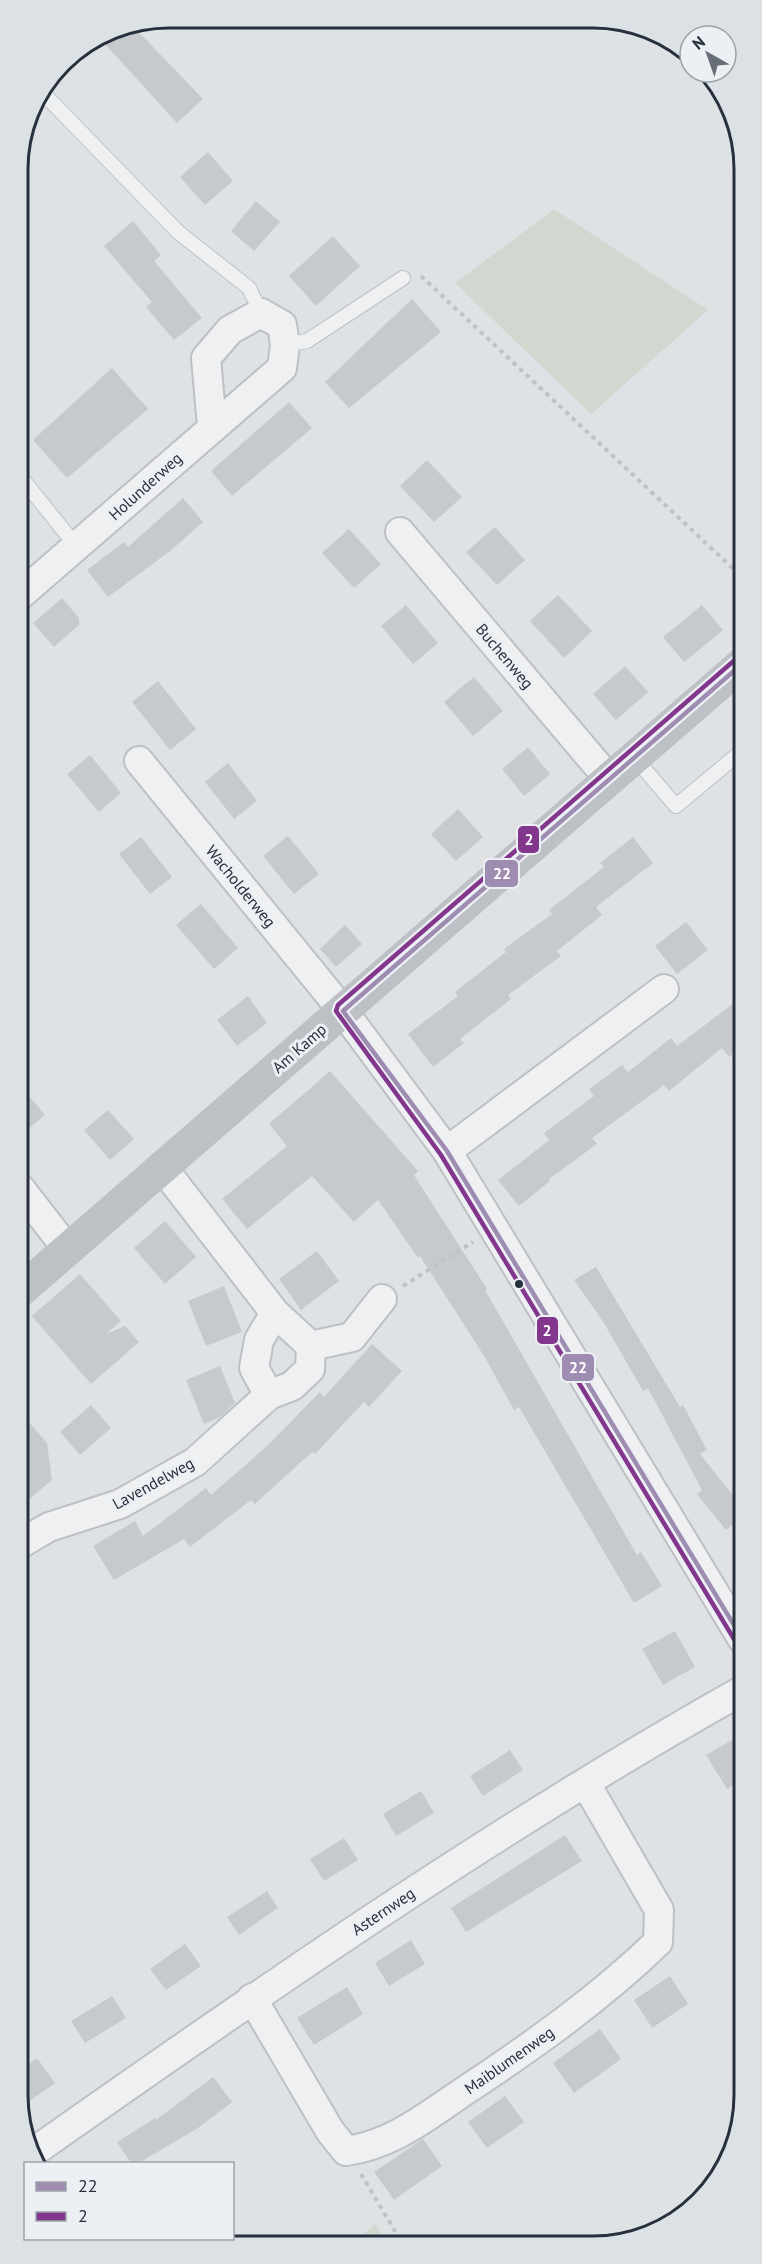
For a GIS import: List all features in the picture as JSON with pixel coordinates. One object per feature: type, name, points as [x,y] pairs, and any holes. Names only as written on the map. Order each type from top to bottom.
[{"type":"street","points":[[212,426],[206,358],[230,330],[261,313],[282,325],[285,345]]},
{"type":"street","name":"Holunderweg","points":[[29,588],[212,426],[282,368],[285,345]]},
{"type":"street","name":"Buchenweg","points":[[400,532],[609,779]]},
{"type":"street","name":"Am Kamp","points":[[28,1284],[734,671]]},
{"type":"street","name":"Wacholderweg","points":[[139,761],[343,1011],[447,1150],[733,1624]]},
{"type":"street","points":[[447,1150],[664,989]]},
{"type":"street","points":[[162,1167],[275,1313],[311,1346],[352,1337],[382,1299]]},
{"type":"street","points":[[28,1199],[68,1250]]},
{"type":"street","points":[[269,1395],[254,1368],[260,1340],[275,1313]]},
{"type":"street","name":"Lavendelweg","points":[[28,1539],[49,1527],[120,1504],[195,1462],[269,1395],[292,1386],[310,1369],[311,1346]]},
{"type":"street","name":"Asternweg","points":[[39,2148],[252,1998],[421,1886],[733,1696]]},
{"type":"street","name":"Maiblumenweg","points":[[346,2151],[368,2148],[404,2131],[497,2070],[618,1981],[658,1942],[659,1910],[586,1784]]},
{"type":"street","points":[[252,1998],[330,2131],[346,2151]]},
{"type":"lane","points":[[48,98],[178,232],[249,288],[261,313]]},
{"type":"lane","points":[[285,345],[307,341],[403,278]]},
{"type":"lane","points":[[29,488],[77,547]]},
{"type":"lane","points":[[634,757],[676,806],[734,758]]},
{"type":"path","points":[[403,278],[422,276],[734,569]]},
{"type":"path","points":[[382,1299],[494,1230]]},
{"type":"path","points":[[346,2151],[398,2236]]},
{"type":"shaded area","points":[[554,209],[708,310],[591,414],[455,283]]},
{"type":"shaded area","points":[[375,2224],[382,2236],[361,2236]]},
{"type":"building","points":[[139,32],[203,99],[177,123],[105,44]]},
{"type":"building","points":[[208,152],[233,181],[205,205],[180,177]]},
{"type":"building","points":[[256,201],[280,222],[254,251],[231,231]]},
{"type":"building","points":[[133,221],[161,255],[154,261],[202,318],[174,340],[146,307],[152,302],[104,246]]},
{"type":"building","points":[[333,236],[360,266],[316,306],[289,276]]},
{"type":"building","points":[[412,299],[441,332],[349,408],[325,382]]},
{"type":"building","points":[[112,368],[148,409],[67,478],[33,440]]},
{"type":"building","points":[[289,402],[312,428],[232,496],[211,471]]},
{"type":"building","points":[[427,460],[462,497],[434,522],[400,486]]},
{"type":"building","points":[[183,498],[203,522],[170,551],[108,597],[87,570],[124,542],[128,547]]},
{"type":"building","points":[[495,527],[525,560],[497,585],[466,552]]},
{"type":"building","points":[[349,529],[381,564],[354,588],[322,553]]},
{"type":"building","points":[[558,595],[592,631],[564,658],[530,621]]},
{"type":"building","points":[[62,598],[79,618],[79,625],[54,647],[33,623]]},
{"type":"building","points":[[406,605],[438,643],[413,664],[381,626]]},
{"type":"building","points":[[702,605],[723,630],[684,662],[663,637]]},
{"type":"building","points":[[625,666],[648,692],[616,720],[593,694]]},
{"type":"building","points":[[474,677],[503,711],[473,736],[444,702]]},
{"type":"building","points":[[158,681],[196,729],[170,750],[132,702]]},
{"type":"building","points":[[528,747],[550,774],[524,796],[502,769]]},
{"type":"building","points":[[90,755],[121,793],[99,812],[67,774]]},
{"type":"building","points":[[228,763],[257,801],[234,819],[205,782]]},
{"type":"building","points":[[458,809],[483,837],[456,861],[431,834]]},
{"type":"building","points":[[288,836],[319,874],[294,894],[263,856]]},
{"type":"building","points":[[141,837],[172,877],[150,894],[119,854]]},
{"type":"building","points":[[633,837],[653,863],[596,907],[602,915],[557,951],[561,956],[508,995],[511,999],[460,1039],[464,1043],[433,1067],[408,1034],[458,996],[455,992],[506,952],[504,949],[552,914],[549,910],[604,867],[600,863]]},
{"type":"building","points":[[201,904],[238,948],[214,969],[176,925]]},
{"type":"building","points":[[686,922],[708,950],[677,974],[655,946]]},
{"type":"building","points":[[345,925],[362,944],[336,967],[320,949]]},
{"type":"building","points":[[248,996],[267,1023],[237,1046],[217,1020]]},
{"type":"building","points":[[734,1003],[734,1054],[729,1057],[722,1048],[669,1091],[664,1085],[592,1138],[597,1144],[549,1179],[550,1181],[519,1206],[498,1180],[549,1140],[544,1133],[594,1096],[589,1089],[622,1065],[628,1072],[671,1038],[677,1046]]},
{"type":"building","points":[[330,1071],[418,1171],[414,1175],[487,1289],[485,1290],[637,1555],[641,1552],[662,1586],[634,1603],[519,1407],[514,1410],[484,1356],[420,1256],[418,1258],[378,1200],[354,1222],[312,1176],[247,1229],[222,1199],[287,1146],[269,1124]]},
{"type":"building","points":[[29,1095],[45,1115],[28,1129]]},
{"type":"building","points":[[108,1110],[134,1139],[110,1160],[84,1130]]},
{"type":"building","points":[[165,1221],[196,1257],[165,1284],[134,1248]]},
{"type":"building","points":[[317,1251],[339,1281],[301,1310],[279,1279]]},
{"type":"building","points":[[596,1267],[680,1407],[683,1405],[707,1450],[700,1454],[733,1496],[733,1524],[726,1530],[697,1494],[702,1490],[648,1388],[643,1391],[604,1323],[574,1280]]},
{"type":"building","points":[[80,1274],[121,1321],[106,1334],[125,1326],[139,1342],[91,1384],[32,1316]]},
{"type":"building","points":[[224,1286],[242,1332],[206,1346],[188,1301]]},
{"type":"building","points":[[372,1344],[402,1371],[369,1407],[364,1402],[315,1454],[312,1452],[255,1504],[251,1500],[190,1547],[184,1539],[114,1580],[93,1546],[135,1521],[143,1536],[206,1488],[211,1495],[267,1446],[320,1392],[324,1397]]},
{"type":"building","points":[[220,1366],[235,1403],[220,1417],[204,1424],[186,1380]]},
{"type":"building","points":[[91,1405],[111,1428],[80,1455],[60,1432]]},
{"type":"building","points":[[28,1422],[47,1443],[52,1480],[28,1500]]},
{"type":"building","points":[[675,1631],[695,1667],[663,1685],[642,1649]]},
{"type":"building","points":[[733,1739],[733,1785],[727,1789],[706,1755]]},
{"type":"building","points":[[510,1750],[523,1770],[483,1796],[470,1776]]},
{"type":"building","points":[[421,1791],[434,1813],[396,1836],[383,1814]]},
{"type":"building","points":[[565,1835],[582,1861],[466,1932],[451,1908]]},
{"type":"building","points":[[344,1838],[358,1860],[324,1881],[310,1859]]},
{"type":"building","points":[[267,1891],[278,1908],[239,1935],[227,1917]]},
{"type":"building","points":[[411,1940],[425,1964],[389,1986],[375,1963]]},
{"type":"building","points":[[185,1944],[201,1966],[166,1990],[150,1969]]},
{"type":"building","points":[[670,1976],[688,2004],[652,2028],[634,2000]]},
{"type":"building","points":[[347,1987],[363,2014],[314,2045],[297,2018]]},
{"type":"building","points":[[112,1996],[126,2018],[85,2043],[71,2021]]},
{"type":"building","points":[[600,2029],[621,2059],[574,2093],[553,2063]]},
{"type":"building","points":[[37,2058],[55,2083],[29,2102],[28,2094],[28,2065]]},
{"type":"building","points":[[213,2077],[232,2102],[198,2128],[141,2162],[130,2162],[117,2142],[155,2118],[156,2120]]},
{"type":"building","points":[[505,2096],[524,2122],[487,2148],[468,2122]]},
{"type":"building","points":[[423,2139],[442,2166],[394,2200],[374,2172]]},
{"type":"transit line","name":"2","points":[[733,1638],[441,1155],[336,1011],[338,1005],[734,661]]},
{"type":"transit line","name":"22","points":[[733,1624],[447,1151],[343,1011],[734,671]]}]
